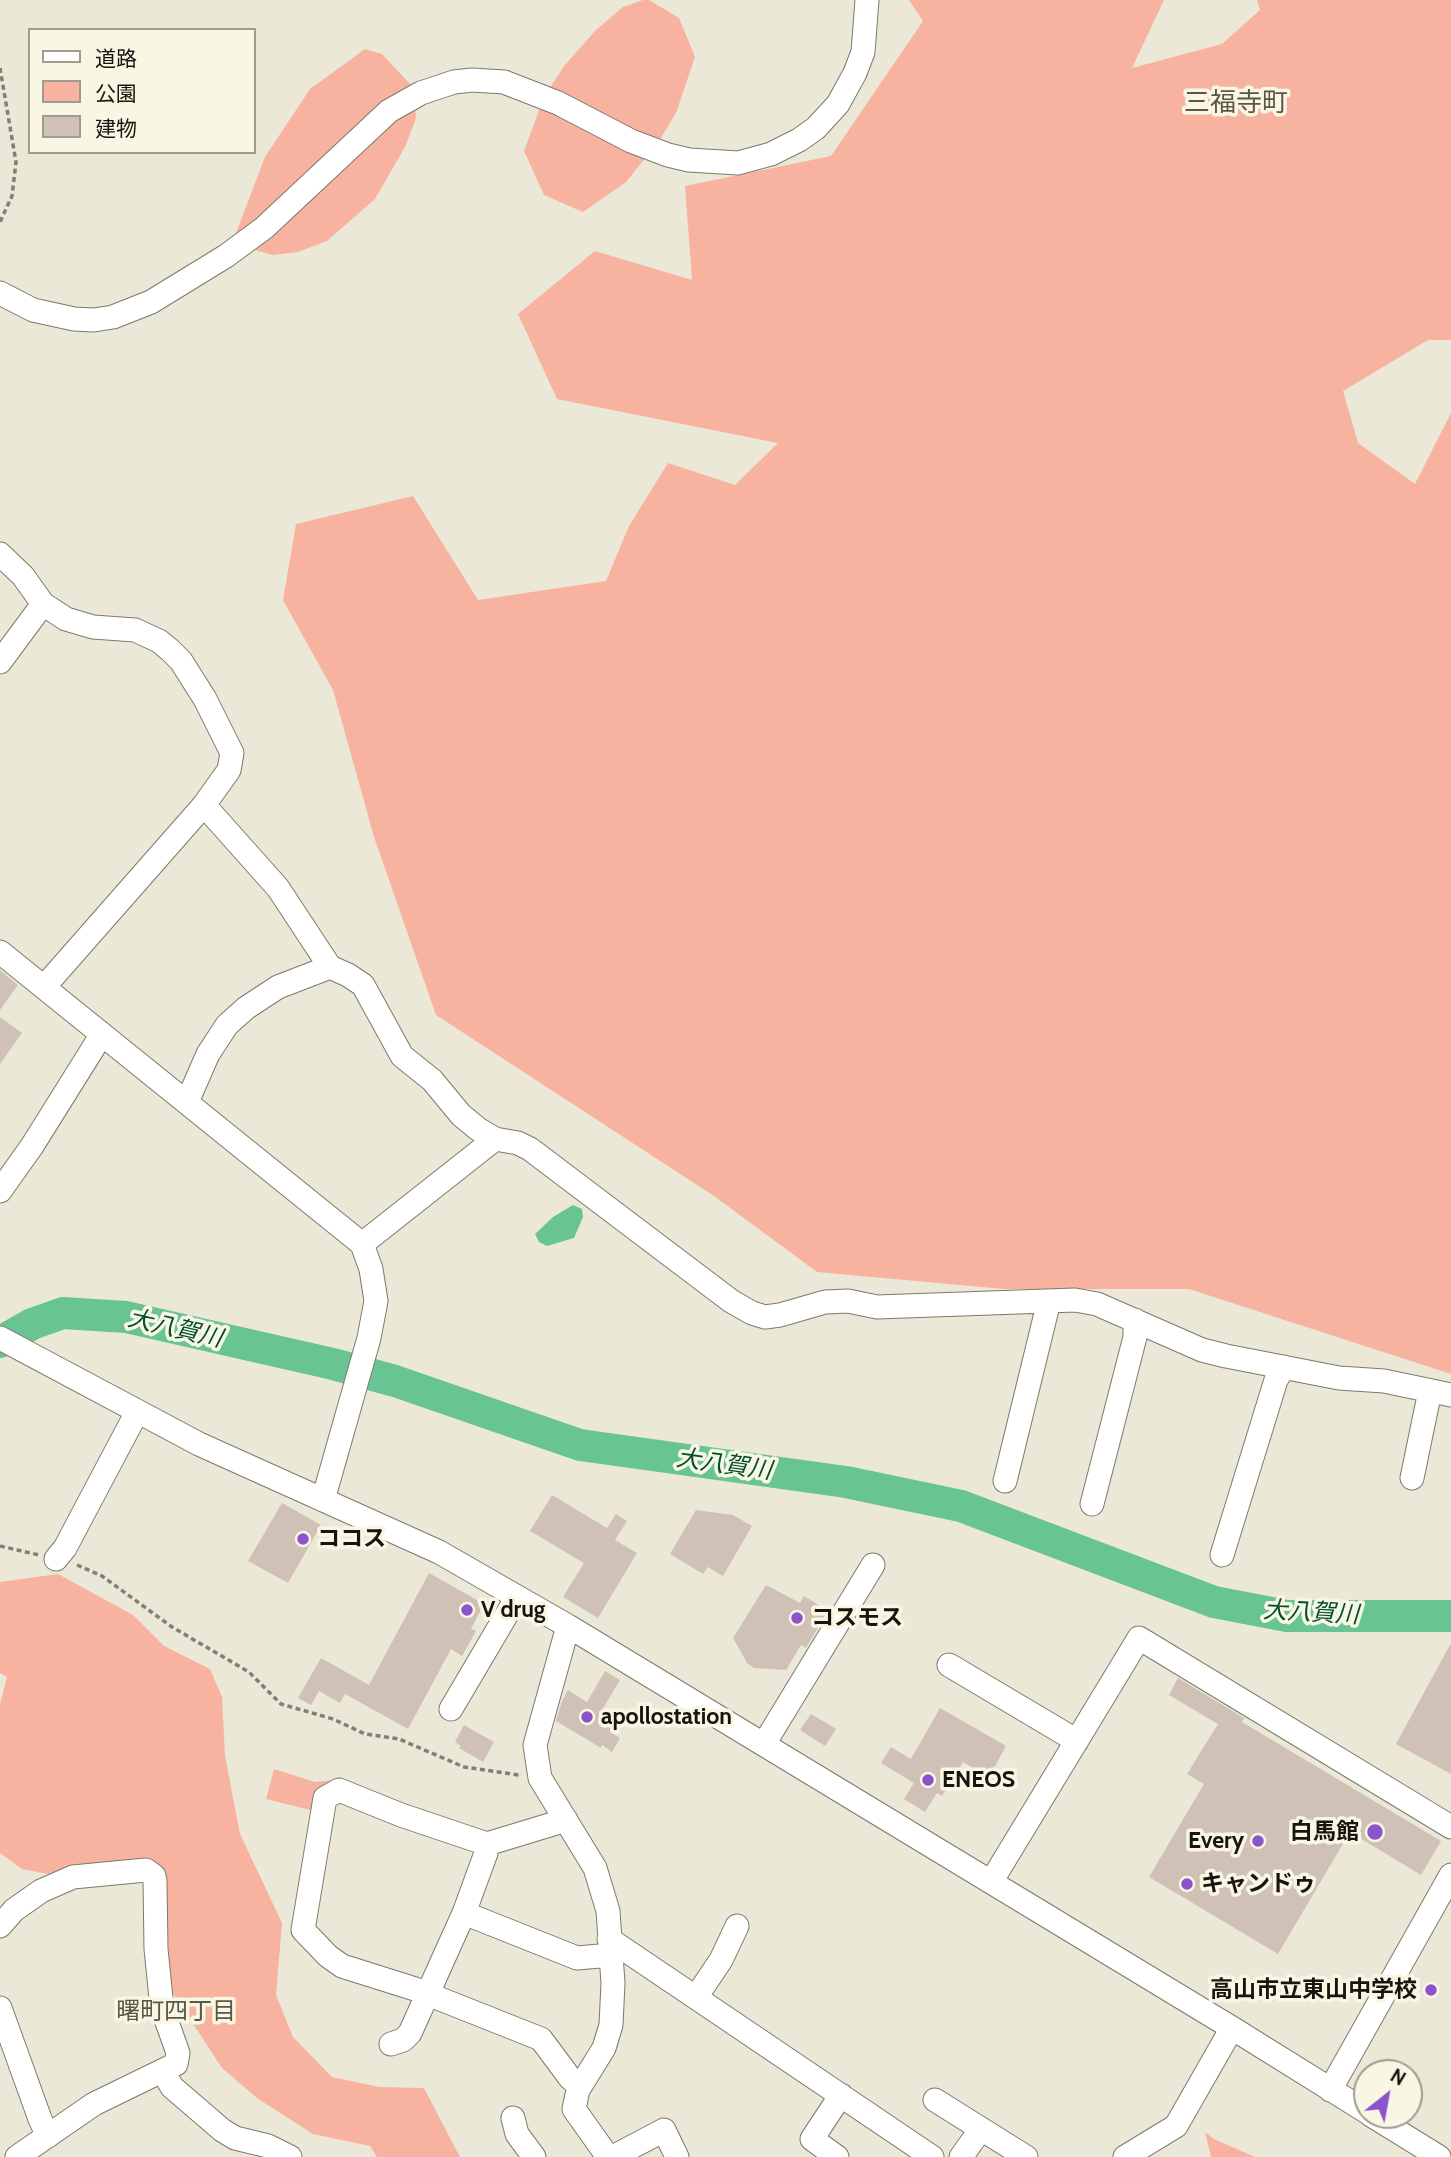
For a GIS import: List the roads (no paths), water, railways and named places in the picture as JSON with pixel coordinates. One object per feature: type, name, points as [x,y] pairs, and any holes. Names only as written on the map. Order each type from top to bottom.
[{"type":"street","points":[[0,293],[33,310],[74,319],[114,317],[151,302],[226,256],[264,228],[389,111],[421,93],[454,82],[503,82],[558,103],[631,141],[678,158],[738,163],[771,154],[786,148],[816,128],[842,97],[863,52],[867,0]]},
{"type":"street","points":[[0,554],[23,576],[43,604],[66,618],[82,624],[135,630],[159,641],[181,661],[205,699],[232,753],[229,770],[204,805],[44,987]]},
{"type":"street","points":[[0,662],[43,604]]},
{"type":"street","points":[[204,805],[278,888],[330,967],[363,985],[402,1056],[432,1080],[469,1122],[495,1139],[518,1143],[530,1149],[731,1301],[752,1313],[765,1317],[780,1315],[817,1303],[836,1301],[877,1307],[1075,1300],[1097,1304],[1202,1350],[1339,1378],[1384,1381],[1440,1393],[1412,1478]]},
{"type":"street","points":[[0,952],[362,1244],[372,1269],[376,1301],[369,1338],[323,1500]]},
{"type":"street","points":[[187,1102],[208,1054],[226,1025],[278,987],[330,967]]},
{"type":"street","points":[[0,1191],[32,1146],[102,1034]]},
{"type":"street","points":[[362,1244],[495,1139]]},
{"type":"street","points":[[1005,1481],[1049,1301]]},
{"type":"street","points":[[1092,1504],[1135,1337],[1135,1320]]},
{"type":"street","points":[[0,1338],[199,1444],[439,1552],[764,1744],[1232,2028],[1353,2105]]},
{"type":"street","points":[[1222,1555],[1276,1380],[1284,1367]]},
{"type":"street","points":[[56,1559],[65,1548],[137,1412]]},
{"type":"street","points":[[764,1744],[873,1565]]},
{"type":"street","points":[[451,1709],[517,1597]]},
{"type":"street","points":[[568,1626],[535,1745],[539,1773],[595,1868],[601,1886],[608,1911],[612,2009],[608,2037],[580,2086],[574,2109],[611,2157],[664,2130],[677,2157]]},
{"type":"street","points":[[990,1882],[1139,1638],[1451,1827]]},
{"type":"street","points":[[949,1665],[1077,1741]]},
{"type":"street","points":[[566,1820],[487,1844],[401,1815],[339,1790],[325,1798],[303,1930],[328,1956],[342,1966],[427,1994],[541,2039],[570,2078],[580,2086]]},
{"type":"street","points":[[391,2044],[403,2040],[410,2033],[464,1913],[487,1844]]},
{"type":"street","points":[[0,1926],[14,1910],[41,1891],[74,1877],[146,1870],[154,1876],[156,1949],[162,2008],[178,2053],[176,2064],[94,2104],[17,2157]]},
{"type":"street","points":[[1330,2091],[1451,1875]]},
{"type":"street","points":[[464,1913],[577,1958],[610,1947],[696,1997],[932,2157]]},
{"type":"street","points":[[696,1997],[721,1960],[737,1926]]},
{"type":"street","points":[[0,2008],[48,2136]]},
{"type":"street","points":[[1125,2157],[1176,2126],[1232,2028]]},
{"type":"street","points":[[163,2072],[172,2087],[222,2130],[235,2138],[268,2146],[290,2157]]},
{"type":"street","points":[[837,2157],[812,2139],[841,2095]]},
{"type":"street","points":[[935,2100],[1026,2157]]},
{"type":"street","points":[[513,2118],[517,2134],[534,2157]]},
{"type":"street","points":[[961,2157],[981,2129]]},
{"type":"street","points":[[1393,2129],[1439,2157]]},
{"type":"waterway","name":"大八賀川","points":[[0,1342],[32,1324],[63,1313],[126,1317],[333,1364],[395,1381],[580,1445],[846,1482],[961,1506],[1214,1602],[1287,1616],[1451,1616]]},
{"type":"place","name":"ココス","points":[[303,1539]]},
{"type":"place","name":"V drug","points":[[467,1610]]},
{"type":"place","name":"コスモス","points":[[797,1618]]},
{"type":"place","name":"apollostation","points":[[587,1717]]},
{"type":"place","name":"ENEOS","points":[[928,1780]]},
{"type":"place","name":"白馬館","points":[[1375,1832]]},
{"type":"place","name":"Every","points":[[1258,1841]]},
{"type":"place","name":"キャンドゥ","points":[[1187,1884]]},
{"type":"place","name":"高山市立東山中学校","points":[[1431,1990]]},
{"type":"district","name":"三福寺町","points":[[1236,103]]},
{"type":"district","name":"曙町四丁目","points":[[176,2012]]}]
